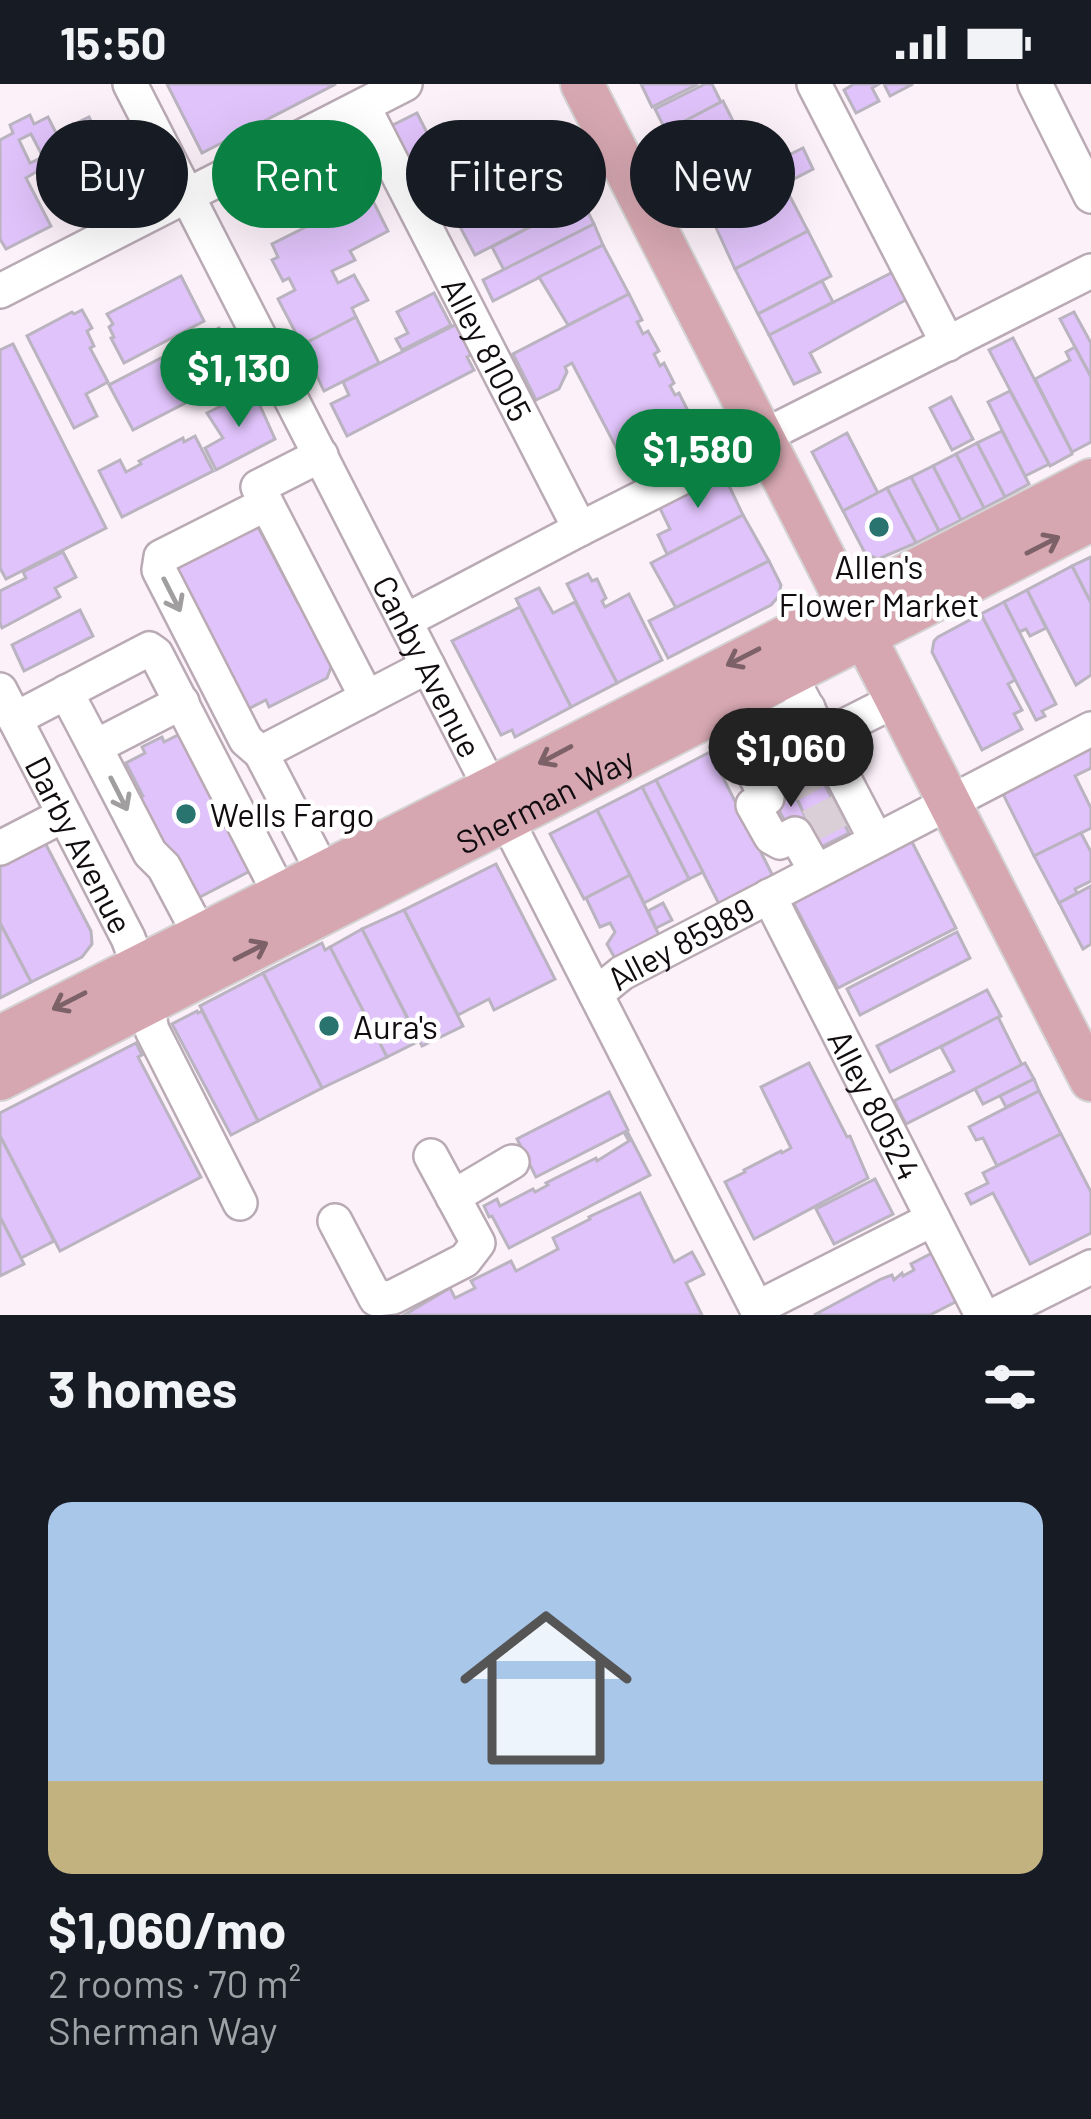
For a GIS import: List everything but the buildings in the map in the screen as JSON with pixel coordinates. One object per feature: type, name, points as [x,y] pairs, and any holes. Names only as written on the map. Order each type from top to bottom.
[{"type":"main road","points":[[582,84],[1091,1080]]},
{"type":"main road","name":"Sherman Way","points":[[0,1078],[143,986],[856,621],[1091,479]]},
{"type":"main road","name":"Sherman Way","points":[[0,1037],[143,986],[200,935],[323,872],[500,804],[786,747],[856,621],[1091,520]]},
{"type":"street","name":"Canby Avenue","points":[[130,84],[148,120]]},
{"type":"street","points":[[188,195],[405,84]]},
{"type":"street","points":[[814,84],[948,344]]},
{"type":"street","points":[[1035,84],[1091,196]]},
{"type":"street","name":"Alley 81005","points":[[363,106],[580,530]]},
{"type":"street","name":"Canby Avenue","points":[[188,198],[759,1312]]},
{"type":"street","points":[[0,291],[124,228]]},
{"type":"street","points":[[405,621],[1091,271]]},
{"type":"street","points":[[321,455],[258,488],[367,698]]},
{"type":"street","points":[[266,504],[161,557],[159,570],[246,740],[260,753],[323,872]]},
{"type":"street","points":[[7,704],[66,692],[149,650],[156,653],[280,894]]},
{"type":"street","points":[[260,753],[428,666]]},
{"type":"street","points":[[66,692],[150,854],[164,867],[200,935]]},
{"type":"street","points":[[786,747],[834,834],[780,842],[771,837],[753,805],[786,747],[896,700]]},
{"type":"street","points":[[95,747],[182,702]]},
{"type":"street","name":"Darby Avenue","points":[[7,704],[128,938],[154,1036],[240,1203]]},
{"type":"street","name":"Alley 85989","points":[[596,994],[617,975],[769,896],[834,834],[945,796],[1091,729]]},
{"type":"street","points":[[0,848],[64,815]]},
{"type":"street","points":[[98,880],[150,854]]},
{"type":"street","name":"Alley 80524","points":[[769,896],[982,1315]]},
{"type":"street","points":[[335,1221],[376,1299],[393,1297],[465,1261],[478,1243],[431,1156]]},
{"type":"street","points":[[453,1197],[512,1162]]},
{"type":"street","points":[[759,1312],[933,1219]]},
{"type":"street","points":[[995,1315],[1091,1267]]},
{"type":"tunnel","points":[[777,760],[805,746]]},
{"type":"tunnel","points":[[790,786],[818,771]]},
{"type":"tunnel","points":[[810,826],[839,811]]},
{"type":"place","name":"Allen's Flower Market","points":[[879,527]]},
{"type":"place","name":"Wells Fargo","points":[[186,814]]},
{"type":"place","name":"Aura's","points":[[329,1026]]}]
